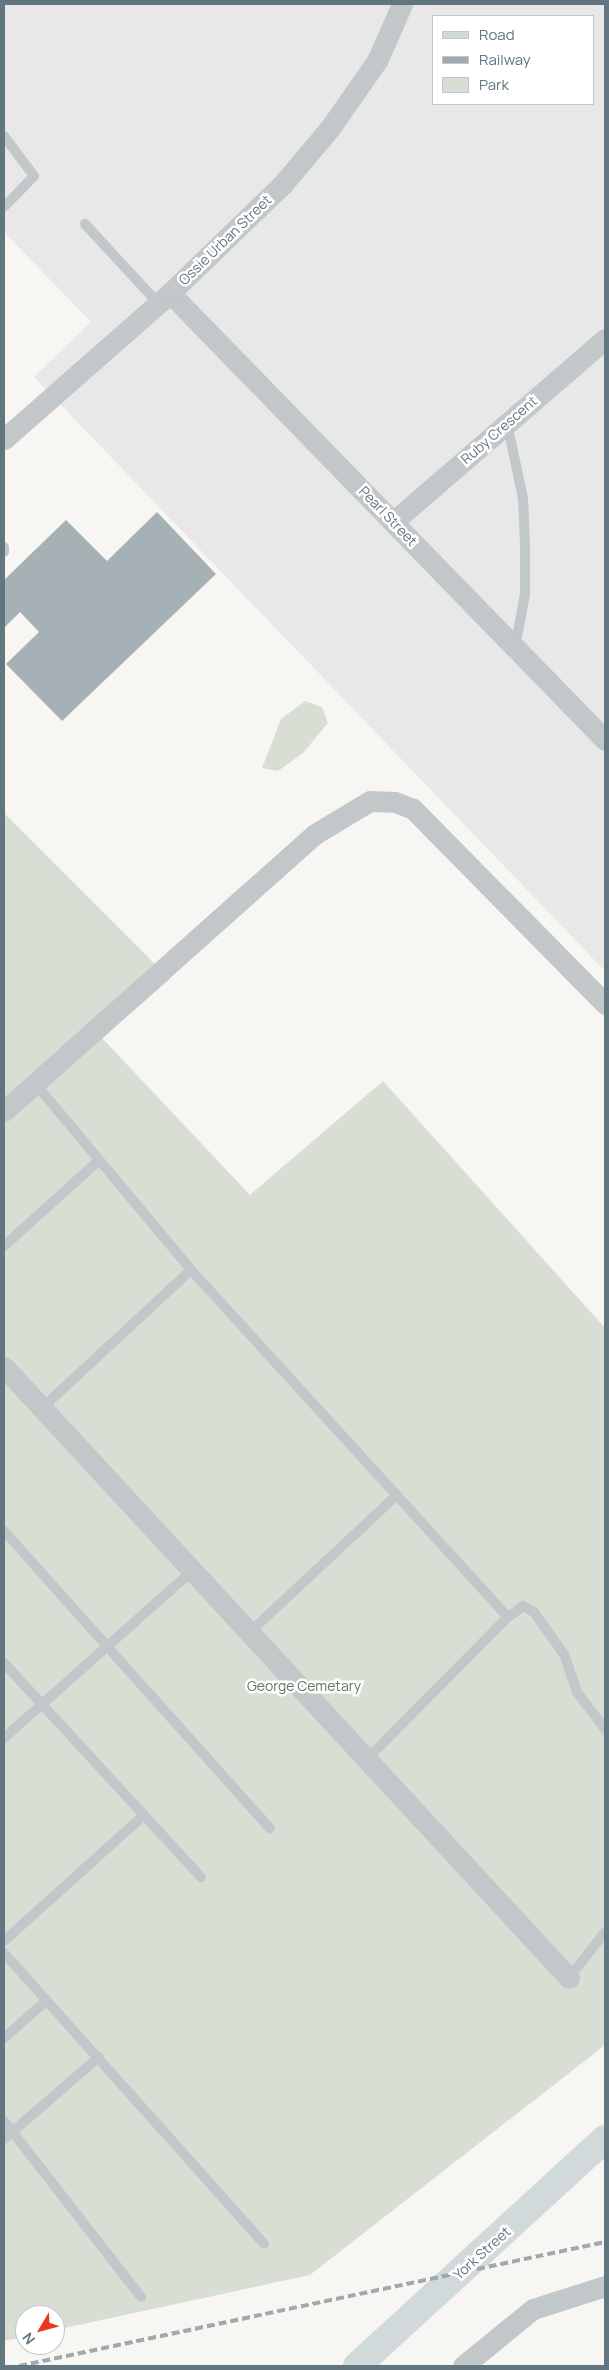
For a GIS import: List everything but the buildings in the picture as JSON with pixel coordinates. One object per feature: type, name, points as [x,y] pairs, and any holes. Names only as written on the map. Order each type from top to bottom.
[{"type":"main road","name":"York Street","points":[[364,2360],[541,2200],[605,2139]]},
{"type":"street","name":"Ossie Urban Street","points":[[4,439],[164,298],[282,185],[330,128],[377,61],[402,4]]},
{"type":"street","name":"Pearl Street","points":[[164,298],[394,521],[515,650],[605,740]]},
{"type":"street","name":"Ruby Crescent","points":[[394,521],[605,339]]},
{"type":"street","points":[[4,1111],[34,1082],[315,834],[370,800],[413,809],[605,1004]]},
{"type":"street","points":[[4,1367],[569,1978]]},
{"type":"street","points":[[463,2366],[533,2309],[605,2286]]},
{"type":"lane","points":[[4,136],[34,176],[4,207]]},
{"type":"lane","points":[[85,224],[164,298]]},
{"type":"lane","points":[[507,423],[523,498],[525,543],[525,594],[515,650]]},
{"type":"lane","points":[[4,547],[4,552]]},
{"type":"lane","points":[[34,1082],[97,1162],[191,1270],[508,1616]]},
{"type":"lane","points":[[4,1246],[97,1162]]},
{"type":"lane","points":[[42,1408],[191,1270]]},
{"type":"lane","points":[[250,1632],[397,1495]]},
{"type":"lane","points":[[4,1531],[107,1644],[270,1829]]},
{"type":"lane","points":[[4,1738],[107,1644],[193,1570]]},
{"type":"lane","points":[[367,1759],[508,1616],[523,1606],[534,1612],[564,1654],[577,1692],[605,1729]]},
{"type":"lane","points":[[4,1663],[201,1878]]},
{"type":"lane","points":[[4,1941],[144,1815]]},
{"type":"lane","points":[[569,1978],[605,1932]]},
{"type":"lane","points":[[4,1953],[99,2057],[264,2244]]},
{"type":"lane","points":[[4,2038],[47,2000]]},
{"type":"lane","points":[[4,2139],[99,2057]]},
{"type":"lane","points":[[4,2121],[141,2297]]},
{"type":"shaded area","points":[[4,4],[605,4],[605,971],[34,377],[91,322],[4,232]]},
{"type":"green space","points":[[305,701],[322,707],[328,723],[303,753],[278,771],[262,768],[281,719]]},
{"type":"green space","name":"George Cemetary","points":[[4,813],[170,979],[102,1038],[250,1195],[383,1081],[605,1328],[605,2045],[310,2275],[65,2328],[65,2305],[15,2305],[15,2339],[4,2341]]},
{"type":"railway","points":[[19,2366],[605,2242]]}]
